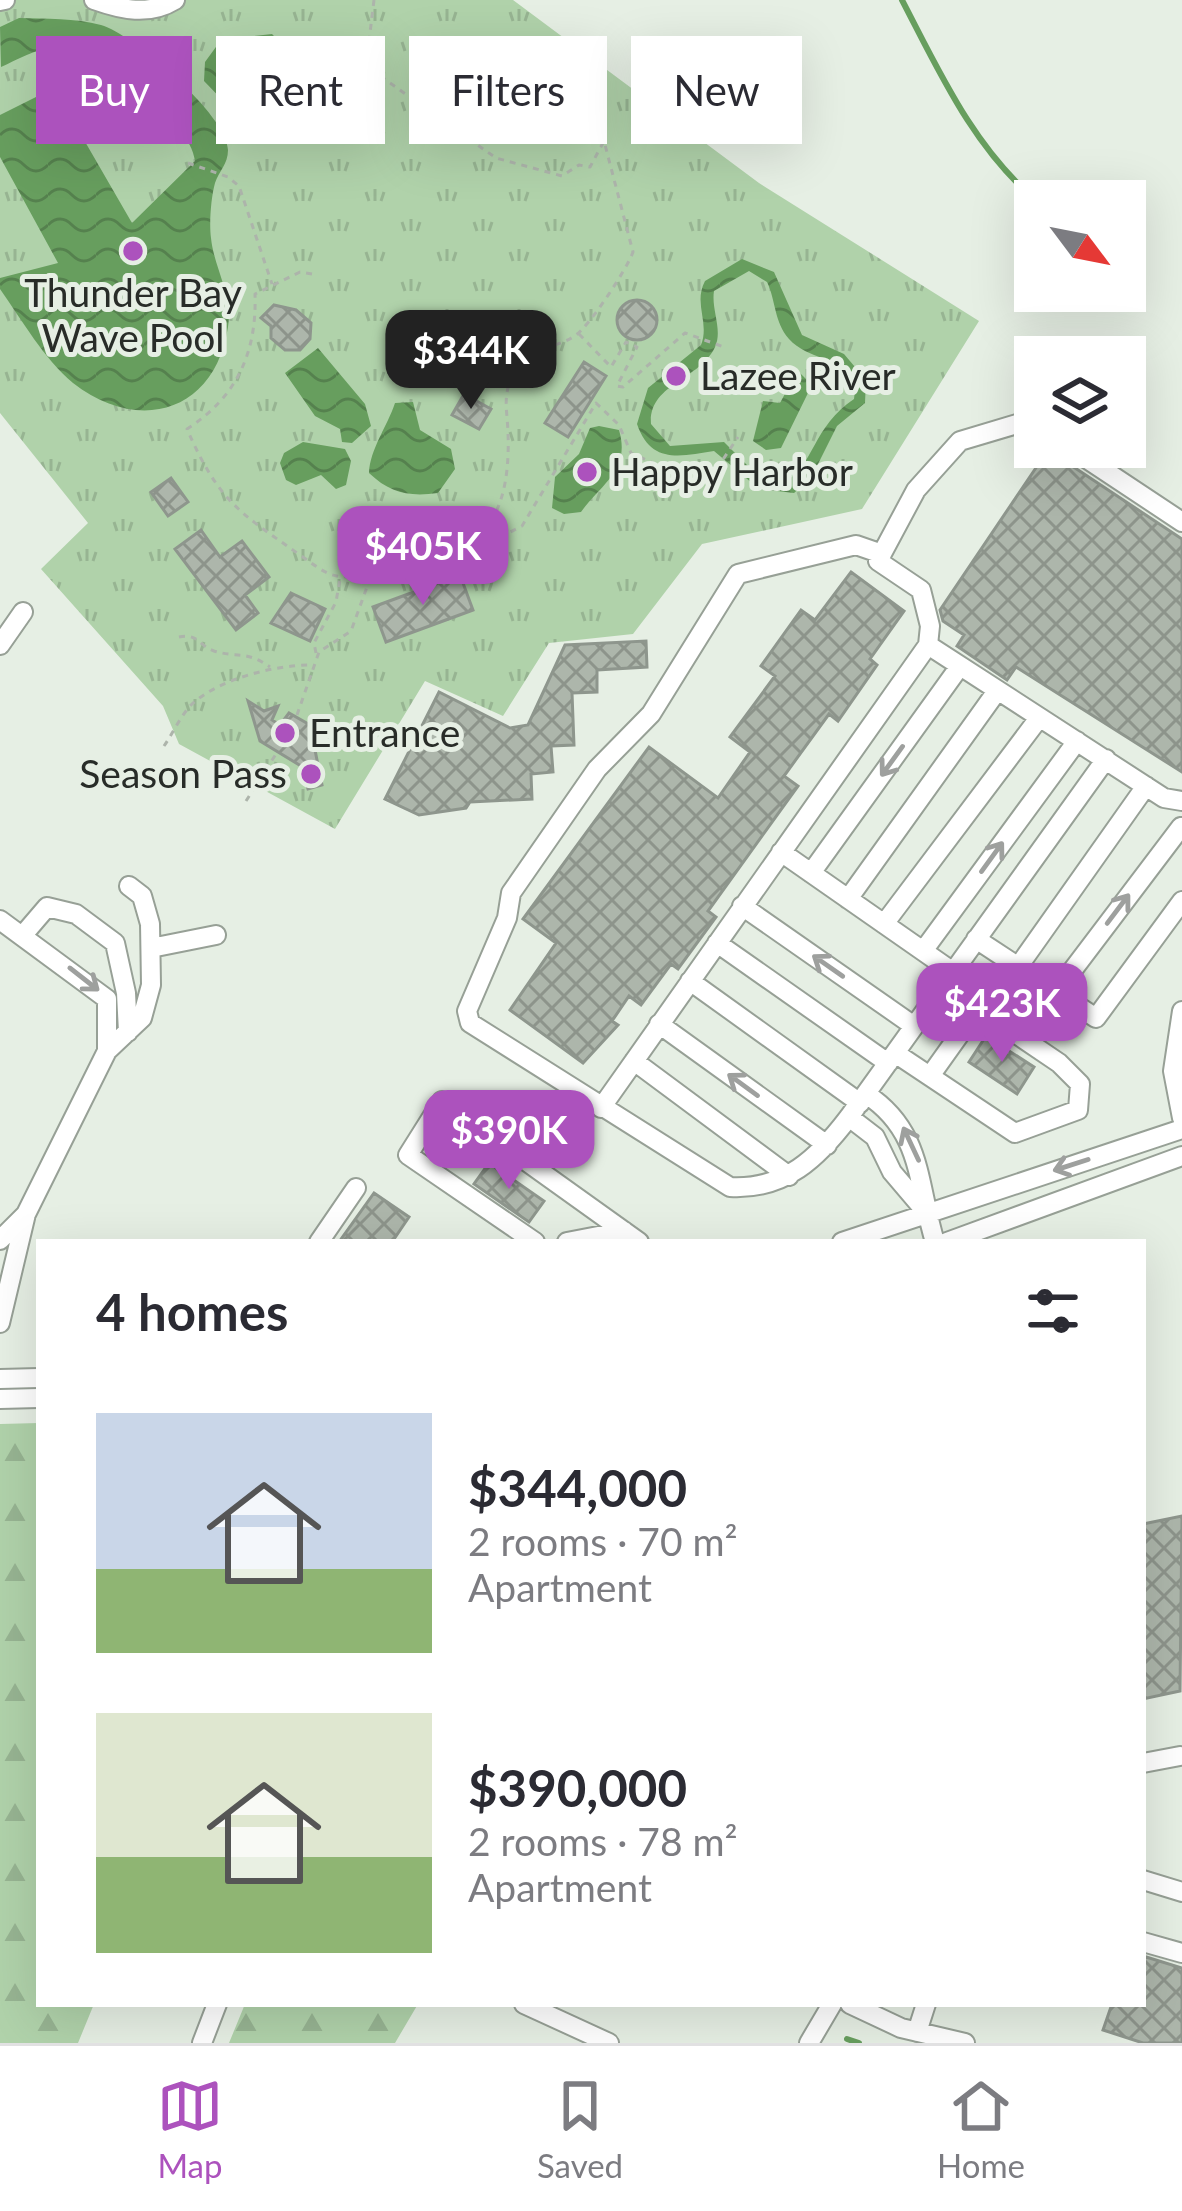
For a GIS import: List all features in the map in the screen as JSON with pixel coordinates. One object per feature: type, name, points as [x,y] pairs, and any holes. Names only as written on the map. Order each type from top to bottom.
[{"type":"street","points":[[94,0],[122,10],[146,10],[175,0]]},
{"type":"street","points":[[601,1108],[928,645],[930,626],[921,590],[878,561],[916,490],[959,441],[1014,425]]},
{"type":"street","points":[[1101,468],[1182,522]]},
{"type":"street","points":[[882,554],[856,545],[738,574],[651,714],[597,769],[511,892],[507,918],[467,1011],[470,1023],[730,1187],[766,1186],[790,1176],[826,1145],[859,1104],[1106,759]]},
{"type":"street","points":[[0,645],[23,612]]},
{"type":"street","points":[[928,645],[1173,800],[1181,828],[1056,992]]},
{"type":"street","points":[[811,873],[960,666]]},
{"type":"street","points":[[848,899],[998,691]]},
{"type":"street","points":[[884,924],[1039,718]]},
{"type":"street","points":[[923,951],[1077,741]]},
{"type":"street","points":[[1018,967],[1146,786]]},
{"type":"street","points":[[716,943],[891,1058],[930,1076],[1015,1132],[1078,1110],[1080,1084],[1059,1063],[977,1010],[923,951],[781,852]]},
{"type":"street","points":[[0,1323],[26,1214],[107,1051],[142,1018],[151,948],[142,896],[129,886]]},
{"type":"street","points":[[976,939],[1096,1018],[1182,901]]},
{"type":"street","points":[[23,935],[47,907],[60,906],[115,943],[126,993],[128,1032]]},
{"type":"street","points":[[742,906],[914,1026]]},
{"type":"street","points":[[0,920],[107,999],[107,1051]]},
{"type":"street","points":[[151,948],[216,934]]},
{"type":"street","points":[[690,981],[859,1104],[892,1112],[912,1142],[934,1239]]},
{"type":"street","points":[[930,1076],[977,1010]]},
{"type":"street","points":[[1182,1011],[1173,1071],[1182,1118]]},
{"type":"street","points":[[659,1024],[826,1145]]},
{"type":"street","points":[[634,1060],[790,1176]]},
{"type":"street","points":[[525,1239],[408,1155],[442,1100],[632,1237]]},
{"type":"street","points":[[859,1104],[892,1172],[926,1212]]},
{"type":"street","points":[[850,1239],[1182,1129]]},
{"type":"street","points":[[955,1239],[1182,1156]]},
{"type":"street","points":[[321,1239],[356,1188]]},
{"type":"street","points":[[0,1240],[26,1214]]},
{"type":"street","points":[[0,1379],[36,1378]]},
{"type":"street","points":[[0,1399],[36,1398]]},
{"type":"street","points":[[1146,1762],[1180,1756]]},
{"type":"street","points":[[1146,1881],[1182,1892]]},
{"type":"street","points":[[1146,1943],[1182,1952]]},
{"type":"street","points":[[202,2043],[216,2007]]},
{"type":"street","points":[[531,2007],[609,2043]]},
{"type":"street","points":[[809,2043],[830,2007]]},
{"type":"street","points":[[857,2007],[917,2032],[965,2043]]},
{"type":"street","points":[[917,2032],[925,2007]]},
{"type":"path","points":[[312,274],[300,272],[255,294],[252,346],[235,385],[216,411],[188,429],[200,458],[245,521],[324,576],[371,575],[444,561],[477,538],[505,498],[508,427],[503,405],[516,368],[541,346],[579,334],[633,252],[604,141],[590,166],[579,165],[562,176],[496,158],[366,66],[374,0]]},
{"type":"path","points":[[188,163],[228,176],[248,203],[272,284]]},
{"type":"path","points":[[579,334],[611,367],[626,342],[637,347],[617,386],[623,387],[686,333],[724,347]]},
{"type":"path","points":[[477,538],[489,543],[522,526],[596,403],[620,425],[631,453],[646,463],[698,478],[714,473],[738,437]]},
{"type":"path","points":[[316,657],[351,631],[371,575]]},
{"type":"path","points":[[297,716],[316,657],[314,643],[336,602],[340,578]]},
{"type":"path","points":[[179,637],[197,638],[218,652],[246,652],[271,668]]},
{"type":"path","points":[[164,746],[193,703],[271,668],[313,665]]},
{"type":"path","points":[[246,801],[276,754]]},
{"type":"green space","points":[[0,0],[513,0],[561,36],[409,36],[409,144],[607,144],[607,70],[631,88],[631,144],[707,144],[759,183],[979,321],[862,509],[702,544],[633,634],[549,643],[503,716],[425,681],[335,829],[179,744],[163,706],[41,569],[88,523],[0,413]]},
{"type":"green space","points":[[36,1423],[36,2007],[93,2007],[78,2043],[0,2043],[0,1424]]},
{"type":"green space","points":[[244,2007],[416,2007],[395,2043],[229,2043]]},
{"type":"water","name":"Thunder Bay Wave Pool","points":[[19,18],[81,21],[122,36],[36,36],[36,52],[1,67],[0,27]]},
{"type":"water","points":[[216,47],[216,93],[204,81],[205,62]]},
{"type":"water","name":"Thunder Bay Wave Pool","points":[[192,94],[216,122],[216,144],[226,144],[228,150],[215,183],[210,225],[228,304],[220,356],[190,396],[170,406],[123,408],[98,399],[62,373],[0,289],[0,278],[58,263],[0,157],[0,115],[36,97],[36,144],[86,144],[132,223],[195,161],[190,144]]},
{"type":"water","name":"Lazee River","points":[[742,259],[774,272],[802,335],[844,354],[866,380],[865,403],[837,426],[811,478],[794,493],[759,489],[714,451],[659,452],[637,424],[648,388],[701,345],[705,281]],"holes":[[[749,271],[767,282],[780,326],[789,339],[841,367],[856,381],[854,399],[830,421],[802,466],[786,481],[760,478],[724,442],[670,446],[651,424],[658,400],[715,347],[714,291]]]},
{"type":"water","points":[[318,348],[365,404],[371,426],[352,443],[342,442],[340,429],[315,416],[285,373]]},
{"type":"water","points":[[796,369],[806,379],[808,393],[781,448],[766,450],[753,441],[763,401],[780,403],[787,390],[774,370]]},
{"type":"water","points":[[413,402],[420,430],[451,449],[455,469],[438,493],[400,492],[369,473],[395,403]]},
{"type":"water","name":"Happy Harbor","points":[[590,428],[619,430],[618,466],[581,512],[564,514],[552,508],[555,477],[579,454]]},
{"type":"water","points":[[303,442],[345,449],[351,461],[346,485],[336,489],[321,475],[296,485],[286,480],[280,463],[284,453]]},
{"type":"building","points":[[637,300],[651,306],[657,320],[651,334],[637,340],[623,334],[617,320],[623,306]]},
{"type":"building","points":[[274,305],[296,310],[311,323],[310,339],[300,350],[285,350],[271,338],[271,326],[261,318]]},
{"type":"building","points":[[584,362],[606,376],[568,437],[545,423]]},
{"type":"building","points":[[464,394],[491,409],[479,429],[452,415]]},
{"type":"building","points":[[1036,468],[1075,468],[1182,539],[1182,772],[1016,667],[1007,680],[957,646],[964,635],[943,621],[940,610]]},
{"type":"building","points":[[171,478],[188,502],[168,516],[151,492]]},
{"type":"building","points":[[201,530],[220,557],[242,541],[269,577],[245,595],[258,613],[236,630],[175,549]]},
{"type":"building","points":[[851,572],[904,611],[870,659],[877,665],[838,721],[829,714],[784,776],[798,786],[708,911],[716,917],[678,969],[671,964],[641,1005],[629,996],[612,1021],[618,1025],[583,1063],[510,1010],[556,943],[523,919],[649,747],[718,798],[750,752],[730,737],[775,676],[761,666],[801,610],[815,620]]},
{"type":"building","points":[[460,575],[473,610],[386,642],[373,607]]},
{"type":"building","points":[[291,593],[325,609],[310,641],[271,623]]},
{"type":"building","points":[[646,641],[647,667],[597,670],[597,692],[572,693],[574,745],[551,746],[553,772],[531,774],[532,799],[470,802],[466,808],[419,815],[385,799],[439,692],[510,728],[528,725],[565,645]]},
{"type":"building","name":"Entrance","points":[[248,701],[264,711],[278,706],[272,720],[280,725],[289,713],[310,725],[322,785],[308,789],[301,766],[260,741]]},
{"type":"building","points":[[986,1036],[1034,1067],[1017,1094],[969,1062]]},
{"type":"building","points":[[489,1163],[544,1201],[529,1222],[474,1184]]},
{"type":"building","points":[[374,1193],[409,1217],[394,1239],[341,1239]]},
{"type":"building","points":[[1182,1516],[1180,1691],[1146,1698],[1146,1523]]},
{"type":"building","points":[[1146,1957],[1182,1968],[1182,2043],[1143,2043],[1103,2030],[1111,2007],[1146,2007]]},
{"type":"waterway","points":[[902,0],[976,133],[1015,180]]},
{"type":"waterway","points":[[847,2039],[859,2043]]},
{"type":"place","name":"Thunder Bay Wave Pool","points":[[133,251]]},
{"type":"place","name":"Lazee River","points":[[676,376]]},
{"type":"place","name":"Happy Harbor","points":[[587,472]]},
{"type":"place","name":"Entrance","points":[[285,733]]},
{"type":"place","name":"Season Pass","points":[[311,774]]}]
